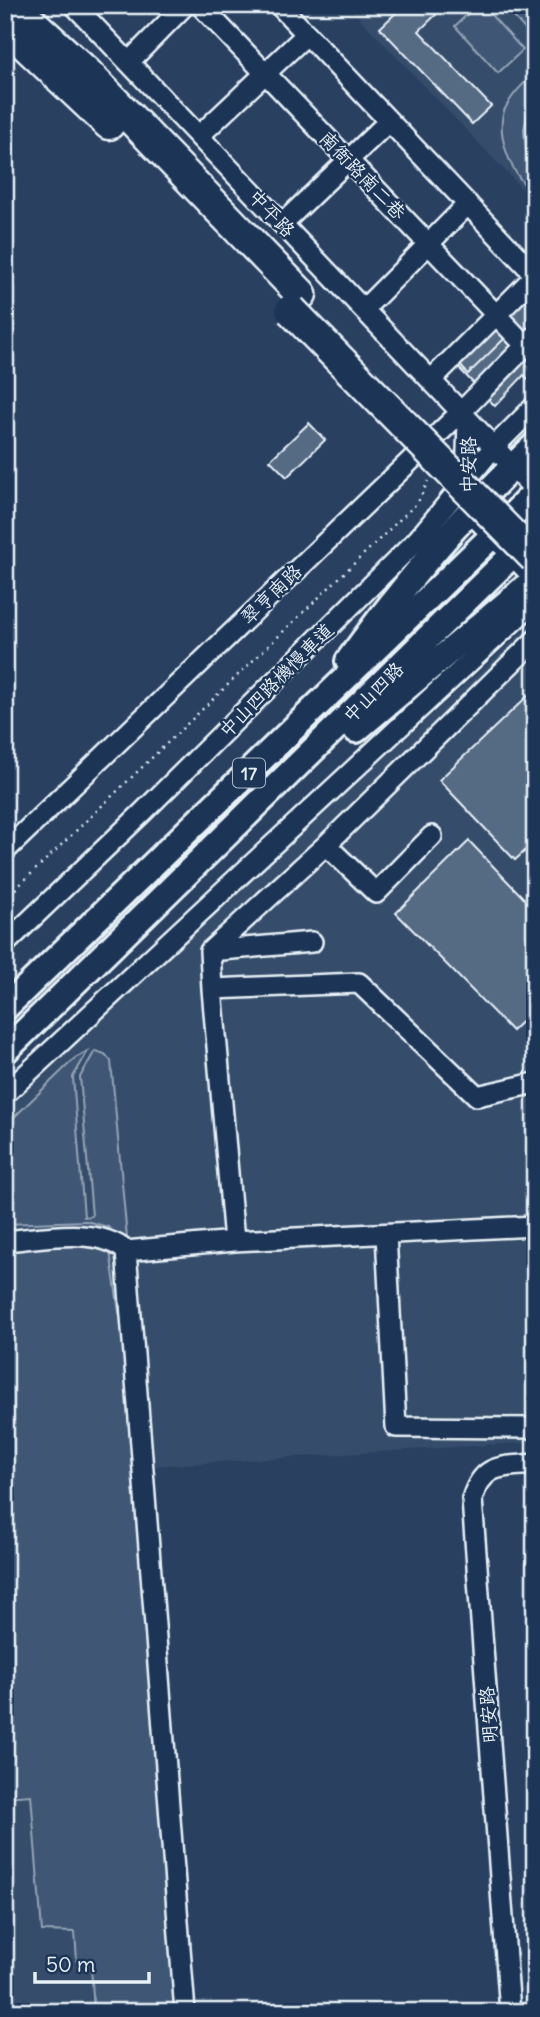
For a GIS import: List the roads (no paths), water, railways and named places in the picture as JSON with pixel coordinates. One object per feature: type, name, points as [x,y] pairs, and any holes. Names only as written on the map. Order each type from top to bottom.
[{"type":"highway","points":[[13,5],[86,72],[523,557]]},
{"type":"highway","points":[[5,25],[535,533]]},
{"type":"main road","name":"中山四路","points":[[306,717],[396,595],[468,511],[535,445]]},
{"type":"main road","name":"中山四路","points":[[5,1009],[492,536],[535,491]]},
{"type":"main road","name":"中山四路","points":[[5,1051],[523,557],[535,533]]},
{"type":"main road","name":"中山四路","points":[[211,852],[535,579]]},
{"type":"street","name":"中平路","points":[[74,5],[465,416]]},
{"type":"street","points":[[129,62],[185,5]]},
{"type":"street","name":"南衙路南二巷","points":[[200,5],[496,315],[530,341]]},
{"type":"street","points":[[279,5],[535,275],[431,380]]},
{"type":"street","points":[[199,136],[307,34]]},
{"type":"street","points":[[282,224],[389,121]]},
{"type":"street","points":[[363,309],[468,204]]},
{"type":"street","name":"翠亨南路","points":[[5,851],[465,416],[530,341]]},
{"type":"street","name":"中山四路機慢車道","points":[[5,943],[141,814],[418,538],[493,448],[535,406]]},
{"type":"street","name":"中安路","points":[[465,416],[468,511],[492,536],[523,557],[535,579]]},
{"type":"street","name":"中安路","points":[[465,416],[535,491]]},
{"type":"street","points":[[5,1094],[535,601]]},
{"type":"street","points":[[210,951],[326,845],[535,640]]},
{"type":"street","points":[[326,845],[376,893],[432,836]]},
{"type":"street","points":[[210,951],[312,942]]},
{"type":"street","points":[[210,951],[234,1241]]},
{"type":"street","points":[[212,989],[359,983],[477,1096],[535,1083]]},
{"type":"street","points":[[126,1251],[234,1241],[535,1226]]},
{"type":"street","points":[[386,1234],[396,1427],[535,1428]]},
{"type":"street","points":[[5,1241],[94,1236],[117,1243],[126,1251],[185,2012]]},
{"type":"street","name":"明安路","points":[[510,2012],[472,1499],[481,1477],[489,1470],[535,1464]]}]
